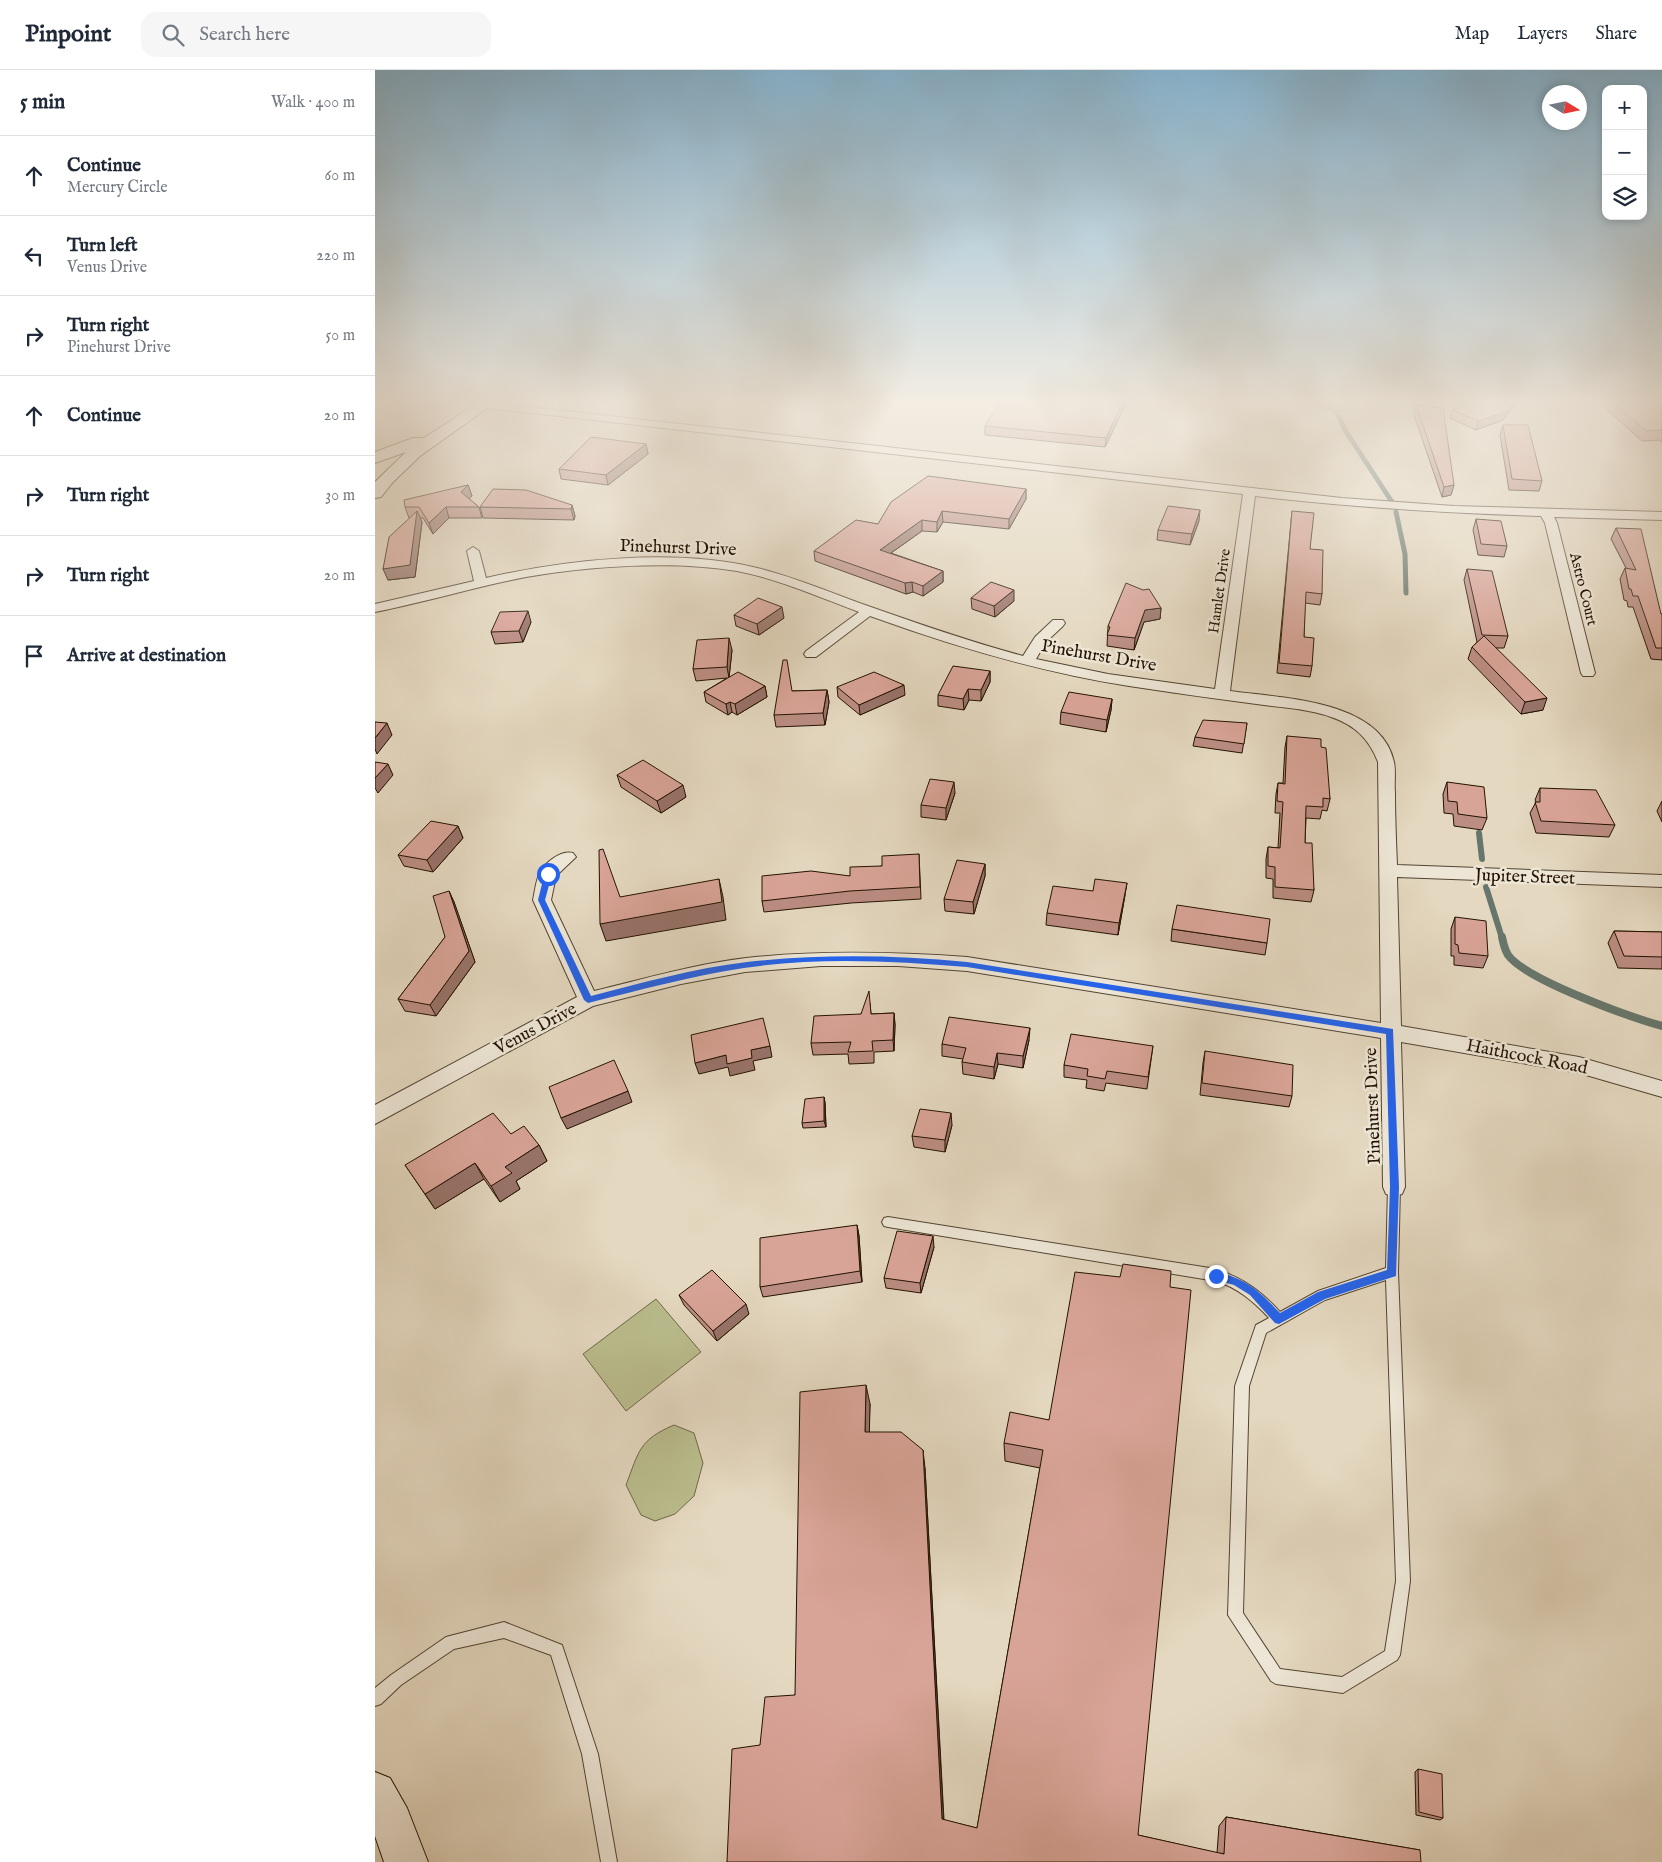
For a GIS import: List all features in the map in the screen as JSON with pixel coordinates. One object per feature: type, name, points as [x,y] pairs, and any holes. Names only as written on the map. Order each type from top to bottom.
[{"type":"street","points":[[1178,484],[1418,509],[1662,516]]},
{"type":"street","name":"Hamlet Drive","points":[[1222,694],[1249,492]]},
{"type":"street","name":"Astro Court","points":[[1546,513],[1551,523],[1588,673]]},
{"type":"street","points":[[473,551],[481,583]]},
{"type":"street","name":"Pinehurst Drive","points":[[375,608],[481,583],[575,566],[717,565],[781,578],[869,611],[1005,657],[1088,675],[1222,694],[1336,713],[1360,725],[1378,744],[1386,762],[1394,1187]]},
{"type":"street","points":[[811,654],[869,611]]},
{"type":"street","points":[[1027,662],[1040,640],[1058,623]]},
{"type":"street","points":[[567,857],[548,874],[541,900],[588,1000]]},
{"type":"street","name":"Jupiter Street","points":[[1388,870],[1662,881]]},
{"type":"street","name":"Venus Drive","points":[[375,1114],[588,1000],[681,977],[745,965],[821,959],[898,959],[967,964],[1390,1031]]},
{"type":"street","name":"Haithcock Road","points":[[1390,1031],[1579,1065],[1662,1088]]},
{"type":"street","points":[[375,1793],[392,1823],[406,1862]]},
{"type":"lane","points":[[1392,1272],[1322,1295],[1261,1330],[1242,1386],[1235,1616],[1276,1676],[1343,1686],[1392,1655],[1403,1581],[1392,1272],[1394,1187]]},
{"type":"lane","points":[[888,1222],[1216,1276],[1236,1282],[1253,1292],[1279,1319]]},
{"type":"lane","points":[[375,1698],[396,1680],[451,1642],[504,1630],[557,1650],[590,1754],[609,1862]]},
{"type":"green space","points":[[656,1299],[701,1352],[626,1411],[583,1354]]},
{"type":"green space","points":[[674,1425],[694,1433],[703,1463],[694,1496],[675,1514],[655,1521],[641,1515],[626,1485],[642,1448],[662,1430]]},
{"type":"building","points":[[917,484],[985,484],[1026,489],[1009,519],[942,511],[937,522],[922,520],[880,550],[943,571],[923,586],[912,582],[905,583],[814,551],[856,520],[878,524],[891,502]]},
{"type":"building","points":[[1443,484],[1454,484],[1454,485],[1444,487]]},
{"type":"building","points":[[468,485],[461,492],[479,507],[446,507],[429,523],[419,507],[405,507],[404,500]]},
{"type":"building","points":[[493,489],[526,490],[572,505],[571,509],[480,507]]},
{"type":"building","points":[[1168,506],[1200,510],[1192,534],[1158,530]]},
{"type":"building","points":[[417,511],[410,565],[383,569],[389,537]]},
{"type":"building","points":[[1292,511],[1314,513],[1310,549],[1323,550],[1322,594],[1306,592],[1304,637],[1314,638],[1312,666],[1279,663]]},
{"type":"building","points":[[1476,519],[1501,521],[1507,546],[1481,544]]},
{"type":"building","points":[[1616,528],[1641,529],[1662,614],[1662,648],[1656,648],[1638,596],[1633,596],[1631,589],[1629,589],[1625,568],[1636,570]]},
{"type":"building","points":[[1467,569],[1492,571],[1508,636],[1482,635]]},
{"type":"building","points":[[991,582],[1014,590],[994,606],[971,598]]},
{"type":"building","points":[[1126,583],[1143,590],[1149,589],[1161,608],[1145,610],[1135,638],[1107,635],[1110,627],[1108,626]]},
{"type":"building","points":[[758,598],[782,607],[757,624],[734,615]]},
{"type":"building","points":[[528,611],[519,631],[491,632],[500,612]]},
{"type":"building","points":[[1484,636],[1547,698],[1525,702],[1472,647]]},
{"type":"building","points":[[729,638],[727,667],[693,669],[697,640]]},
{"type":"building","points":[[783,660],[787,660],[792,691],[827,690],[823,713],[774,715]]},
{"type":"building","points":[[953,666],[990,671],[981,690],[968,689],[963,699],[938,695]]},
{"type":"building","points":[[738,672],[765,686],[735,704],[730,702],[726,704],[704,692]]},
{"type":"building","points":[[874,672],[904,685],[859,705],[837,687]]},
{"type":"building","points":[[1069,692],[1112,699],[1107,720],[1061,712]]},
{"type":"building","points":[[1203,720],[1247,723],[1244,744],[1195,737]]},
{"type":"building","points":[[375,722],[387,723],[375,738]]},
{"type":"building","points":[[1287,736],[1321,739],[1321,747],[1326,748],[1330,799],[1323,798],[1323,807],[1306,806],[1305,843],[1312,843],[1314,890],[1275,887],[1275,867],[1268,866],[1268,847],[1280,848],[1283,802],[1277,801],[1278,783],[1285,784]]},
{"type":"building","points":[[643,760],[683,785],[657,801],[617,775]]},
{"type":"building","points":[[375,762],[388,764],[375,778]]},
{"type":"building","points":[[930,779],[954,782],[946,808],[921,805]]},
{"type":"building","points":[[1447,782],[1484,787],[1487,818],[1458,814],[1457,802],[1448,801]]},
{"type":"building","points":[[1540,788],[1596,790],[1615,825],[1541,821],[1535,802],[1540,802]]},
{"type":"building","points":[[431,821],[458,826],[427,860],[398,855]]},
{"type":"building","points":[[603,849],[620,897],[719,879],[722,902],[600,924],[599,850]]},
{"type":"building","points":[[919,854],[920,887],[850,891],[762,901],[762,876],[811,871],[850,876],[850,867],[882,866],[882,856]]},
{"type":"building","points":[[957,860],[985,864],[973,902],[944,899]]},
{"type":"building","points":[[1095,879],[1127,883],[1119,923],[1047,913],[1053,886],[1093,891]]},
{"type":"building","points":[[449,891],[469,951],[430,1005],[398,999],[445,937],[433,896]]},
{"type":"building","points":[[1177,905],[1270,919],[1267,943],[1172,929]]},
{"type":"building","points":[[1455,917],[1486,921],[1488,956],[1459,953],[1458,945],[1455,944]]},
{"type":"building","points":[[1614,931],[1662,932],[1662,957],[1624,956]]},
{"type":"building","points":[[869,991],[871,1014],[894,1013],[893,1040],[872,1041],[873,1051],[848,1052],[851,1042],[811,1043],[814,1016],[861,1014]]},
{"type":"building","points":[[949,1017],[1030,1028],[1023,1056],[997,1053],[994,1067],[962,1062],[966,1048],[942,1044]]},
{"type":"building","points":[[763,1018],[770,1046],[751,1050],[752,1058],[727,1064],[726,1055],[695,1063],[691,1035]]},
{"type":"building","points":[[1071,1034],[1153,1046],[1148,1077],[1107,1071],[1105,1079],[1087,1076],[1088,1069],[1064,1065]]},
{"type":"building","points":[[1205,1051],[1293,1065],[1292,1096],[1202,1083]]},
{"type":"building","points":[[614,1060],[628,1091],[561,1118],[549,1087]]},
{"type":"building","points":[[824,1097],[824,1121],[802,1123],[805,1099]]},
{"type":"building","points":[[920,1109],[951,1113],[945,1140],[912,1136]]},
{"type":"building","points":[[493,1113],[511,1134],[524,1126],[539,1145],[505,1167],[512,1173],[491,1186],[475,1163],[425,1194],[405,1165]]},
{"type":"building","points":[[857,1225],[860,1271],[760,1287],[760,1238]]},
{"type":"building","points":[[897,1231],[933,1236],[920,1283],[884,1278]]},
{"type":"building","points":[[1123,1264],[1171,1271],[1170,1287],[1191,1290],[1138,1835],[1224,1854],[1226,1817],[1420,1850],[1421,1862],[727,1862],[732,1749],[760,1745],[765,1697],[795,1695],[800,1392],[866,1385],[865,1432],[901,1432],[923,1450],[942,1819],[977,1828],[1043,1450],[1004,1443],[1010,1412],[1049,1420],[1075,1272],[1120,1277]]},
{"type":"building","points":[[712,1270],[746,1304],[713,1331],[679,1295]]},
{"type":"building","points":[[1418,1769],[1442,1774],[1443,1818],[1419,1812]]},
{"type":"waterway","points":[[1380,484],[1392,502]]},
{"type":"waterway","points":[[1396,512],[1405,554],[1406,593]]},
{"type":"waterway","points":[[1479,833],[1482,859]]},
{"type":"waterway","points":[[1486,887],[1502,938]]},
{"type":"waterway","points":[[1502,937],[1508,955],[1518,965],[1535,975],[1604,1006],[1662,1026]]},
{"type":"route","points":[[548,874],[541,900],[588,1000],[681,977],[745,965],[821,959],[898,959],[967,964],[1390,1031],[1394,1187],[1392,1272],[1322,1295],[1279,1319],[1253,1292],[1236,1282],[1216,1276]]}]
